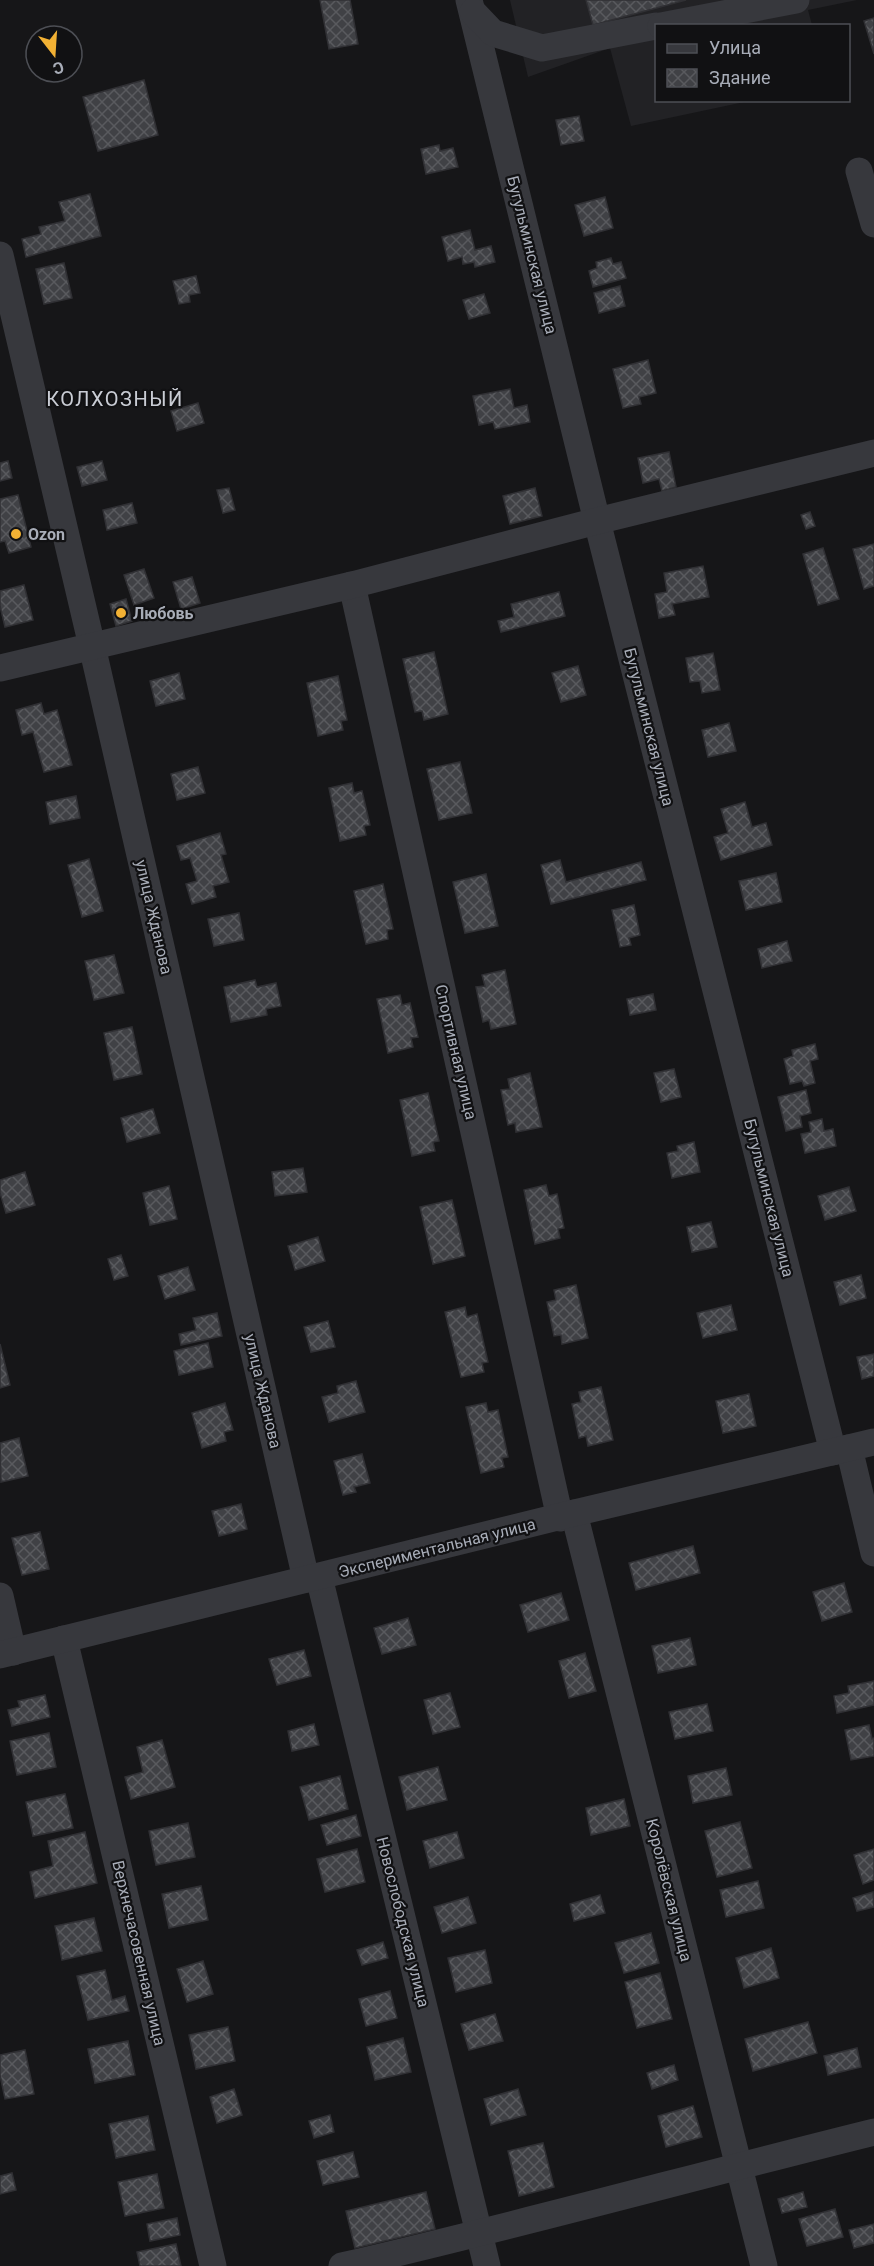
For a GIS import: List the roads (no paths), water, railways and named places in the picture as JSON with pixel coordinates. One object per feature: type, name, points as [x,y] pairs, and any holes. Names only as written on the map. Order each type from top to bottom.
[{"type":"street","points":[[672,24],[796,0]]},
{"type":"street","points":[[471,6],[493,33],[542,48],[655,26]]},
{"type":"street","name":"Бугульминская улица","points":[[471,6],[597,521],[852,1448],[874,1553]]},
{"type":"street","points":[[859,171],[874,224]]},
{"type":"street","name":"улица Жданова","points":[[0,255],[312,1578]]},
{"type":"street","points":[[0,668],[352,585],[597,521],[874,453]]},
{"type":"street","name":"Спортивная улица","points":[[352,585],[567,1516]]},
{"type":"street","name":"Экспериментальная улица","points":[[7,1654],[852,1448]]},
{"type":"street","name":"Королёвская улица","points":[[567,1516],[764,2266]]},
{"type":"street","name":"Новослободская улица","points":[[312,1578],[487,2266]]},
{"type":"street","points":[[0,1596],[7,1654]]},
{"type":"street","name":"Верхнечасовенная улица","points":[[64,1639],[213,2266]]},
{"type":"street","points":[[342,2266],[479,2235],[874,2132]]},
{"type":"place","name":"Ozon","points":[[16,534]]},
{"type":"place","name":"Любовь","points":[[121,613]]},
{"type":"district","name":"КОЛХОЗНЫЙ","points":[[115,399]]}]
